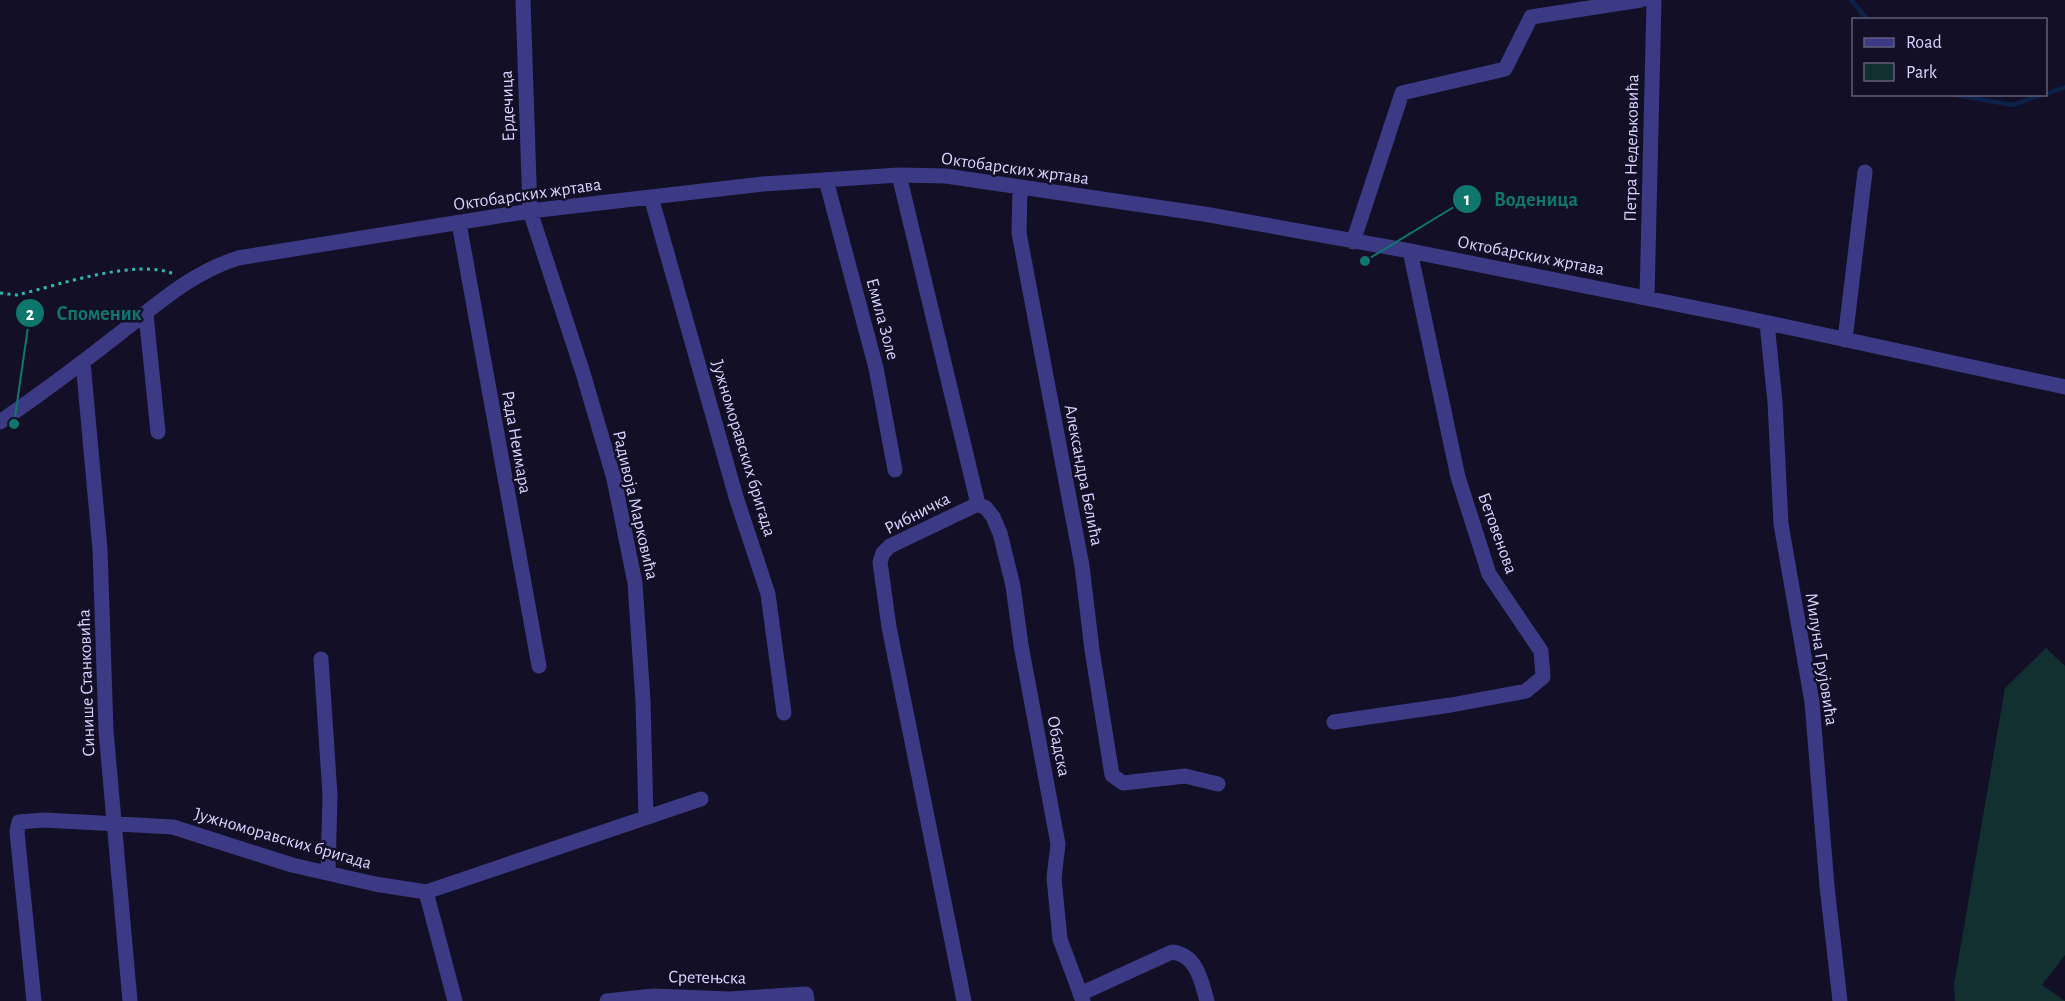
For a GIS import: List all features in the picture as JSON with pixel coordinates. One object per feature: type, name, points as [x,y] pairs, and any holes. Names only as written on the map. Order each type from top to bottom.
[{"type":"street","name":"Ердечица","points":[[523,0],[530,211]]},
{"type":"street","points":[[1353,242],[1402,93],[1505,69],[1531,17],[1641,0]]},
{"type":"street","name":"Петра Недељковића","points":[[1647,298],[1654,0]]},
{"type":"street","points":[[1845,340],[1865,172]]},
{"type":"street","name":"Октобарских жртава","points":[[0,422],[83,362],[189,279],[208,268],[238,258],[530,211],[651,197],[899,175],[946,176],[1020,189],[1204,214],[1410,251],[1647,298],[2065,387]]},
{"type":"street","name":"Рибничка","points":[[899,175],[978,504],[890,546],[883,553],[880,562],[891,638],[964,1001]]},
{"type":"street","name":"Емила Золе","points":[[826,180],[876,368],[895,470]]},
{"type":"street","name":"Александра Белића","points":[[1020,189],[1018,233],[1082,566],[1110,769],[1116,780],[1123,783],[1185,776],[1218,784]]},
{"type":"street","name":"Јужноморавских бригада","points":[[651,197],[736,497],[768,594],[784,713]]},
{"type":"street","name":"Радивоја Марковића","points":[[530,211],[583,373],[627,535],[635,583],[643,701],[646,817]]},
{"type":"street","name":"Рада Неимара","points":[[459,223],[539,666]]},
{"type":"street","name":"Бетовенова","points":[[1334,722],[1451,705],[1526,691],[1543,677],[1541,651],[1489,574],[1458,477],[1410,251]]},
{"type":"street","points":[[146,314],[158,432]]},
{"type":"street","name":"Милуна Грујовића","points":[[1767,323],[1775,402],[1781,524],[1812,702],[1827,886],[1840,1001]]},
{"type":"street","name":"Синише Станковића","points":[[83,362],[100,549],[106,731],[130,1001]]},
{"type":"street","name":"Обадска","points":[[978,504],[987,508],[997,525],[1013,586],[1021,645],[1058,844],[1054,878],[1060,939],[1082,997]]},
{"type":"street","points":[[321,659],[330,795],[328,873]]},
{"type":"street","name":"Јужноморавских бригада","points":[[34,1001],[17,832],[19,822],[114,823],[172,827],[235,849],[328,873],[426,892],[701,800]]},
{"type":"street","points":[[426,892],[455,1001]]},
{"type":"street","points":[[1082,997],[1172,952],[1186,956],[1192,961],[1207,1001]]},
{"type":"street","name":"Сретењска","points":[[607,1001],[653,996],[729,999],[806,997]]},
{"type":"path","points":[[0,293],[17,295],[132,269],[163,269],[189,279]]},
{"type":"green space","points":[[2046,648],[2065,666],[2065,955],[2042,985],[2065,1001],[1955,1001],[1954,985],[2005,688]]},
{"type":"waterway","points":[[1851,0],[1866,18]]},
{"type":"waterway","points":[[2047,94],[2065,87]]},
{"type":"waterway","points":[[1961,96],[2013,105],[2038,96]]},
{"type":"place","name":"Воденица","points":[[1365,261]]},
{"type":"place","name":"Споменик","points":[[14,424]]}]
